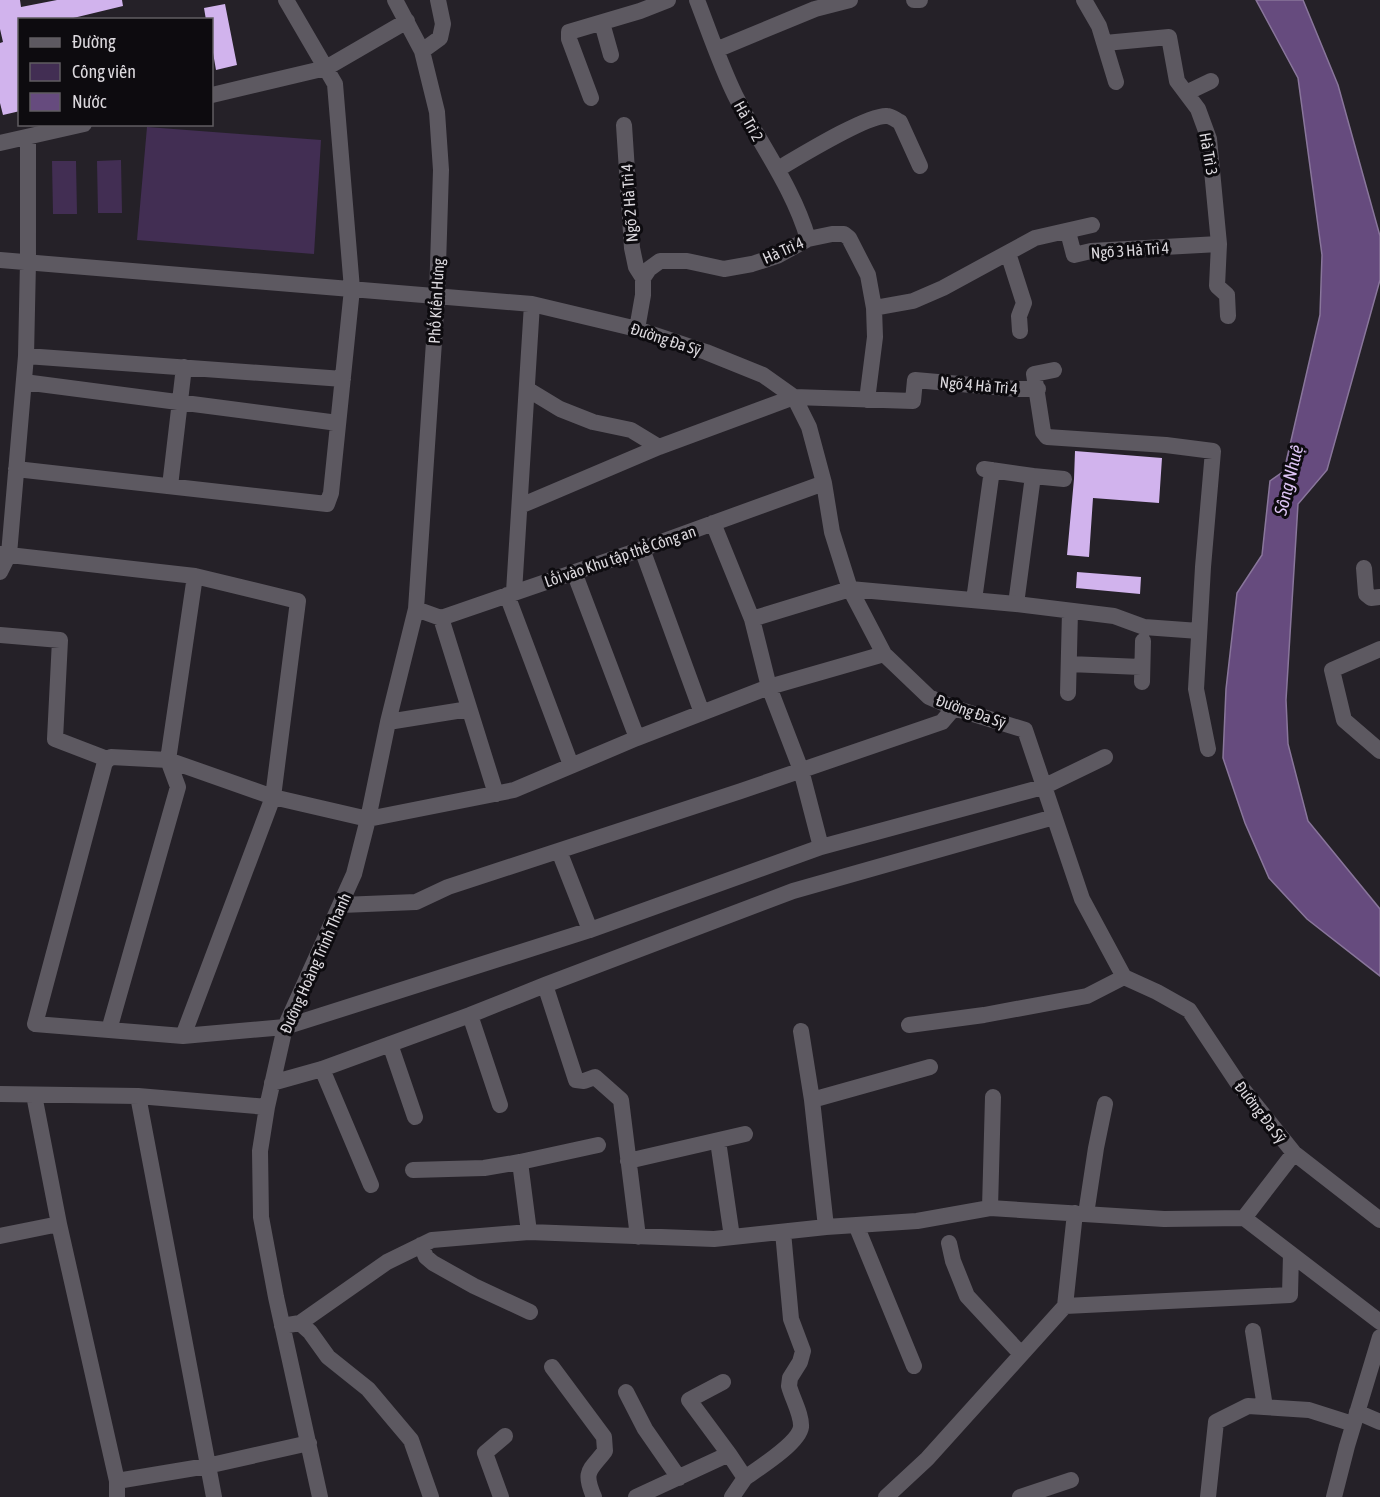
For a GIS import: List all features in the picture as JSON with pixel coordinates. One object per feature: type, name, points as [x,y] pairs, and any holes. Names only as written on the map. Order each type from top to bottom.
[{"type":"street","points":[[16,469],[327,504],[331,493],[352,289],[335,84],[286,0]]},
{"type":"street","name":"Phố Kiến Hưng","points":[[395,0],[422,51],[437,112],[441,170],[437,297],[416,609]]},
{"type":"street","points":[[422,51],[440,38],[443,24],[438,0]]},
{"type":"street","points":[[591,98],[569,35],[572,31],[668,0]]},
{"type":"street","name":"Hà Trì 2","points":[[697,0],[735,96],[778,170],[805,227],[808,239]]},
{"type":"street","points":[[716,50],[815,9],[850,0]]},
{"type":"street","points":[[914,0],[920,0]]},
{"type":"street","points":[[1084,0],[1105,43],[1116,82]]},
{"type":"street","points":[[213,95],[326,68],[407,21]]},
{"type":"street","points":[[602,23],[611,55]]},
{"type":"street","name":"Hà Trì 3","points":[[1105,43],[1169,37],[1177,81],[1198,109],[1209,139],[1219,244],[1217,286],[1227,295],[1228,316]]},
{"type":"street","points":[[1186,93],[1211,81]]},
{"type":"street","points":[[778,170],[822,142],[874,118],[887,116],[900,122],[920,166]]},
{"type":"street","name":"Ngõ 2 Hà Trì 4","points":[[624,125],[632,248],[636,267],[643,278]]},
{"type":"street","points":[[0,143],[75,126]]},
{"type":"street","points":[[0,572],[16,469],[26,356],[28,137]]},
{"type":"street","points":[[874,308],[913,301],[963,278],[1035,238],[1092,225]]},
{"type":"street","name":"Ngõ 3 Hà Trì 4","points":[[1068,232],[1074,255],[1091,251],[1219,244]]},
{"type":"street","name":"Hà Trì 4","points":[[643,278],[649,269],[660,261],[687,261],[724,269],[752,264],[777,256],[808,239],[844,234],[849,238],[868,275],[874,308],[875,337],[867,400]]},
{"type":"street","points":[[1008,253],[1024,303],[1019,316],[1020,332]]},
{"type":"street","name":"Đường Đa Sỹ","points":[[0,260],[532,304],[637,329],[706,352],[763,375],[795,397],[809,427],[824,483],[832,532],[850,590],[884,654],[929,697],[954,708],[1025,730],[1082,899],[1124,977],[1189,1010],[1236,1082],[1294,1153],[1380,1220]]},
{"type":"street","points":[[637,329],[643,295],[643,278]]},
{"type":"street","points":[[532,304],[520,506],[511,594],[570,765]]},
{"type":"street","points":[[26,356],[343,379]]},
{"type":"street","points":[[170,486],[184,367]]},
{"type":"street","points":[[1038,389],[1034,374],[1054,370]]},
{"type":"street","name":"Ngõ 4 Hà Trì 4","points":[[867,400],[913,401],[915,380],[1038,389],[1043,432],[1047,437],[1166,445],[1213,451],[1199,631]]},
{"type":"street","points":[[24,382],[338,423]]},
{"type":"street","points":[[527,389],[560,409],[593,422],[631,430],[659,447]]},
{"type":"street","points":[[520,506],[659,447],[795,397],[815,396],[867,400]]},
{"type":"street","points":[[974,600],[988,470],[1064,479]]},
{"type":"street","points":[[1016,604],[1033,476]]},
{"type":"street","name":"Lối vào Khu tập thể Công an","points":[[441,618],[824,483]]},
{"type":"street","points":[[713,523],[752,619],[769,687],[801,770],[821,847]]},
{"type":"street","points":[[642,549],[702,712]]},
{"type":"street","points":[[4,554],[195,576],[298,601],[273,797],[183,1036]]},
{"type":"street","points":[[1364,568],[1366,594],[1371,598],[1380,597]]},
{"type":"street","points":[[574,572],[637,738]]},
{"type":"street","points":[[109,1030],[178,787],[168,760],[195,576]]},
{"type":"street","points":[[752,619],[850,590],[1016,604],[1070,611],[1104,607],[1114,616],[1144,627],[1199,631],[1197,689],[1208,749]]},
{"type":"street","points":[[416,609],[441,618],[496,794]]},
{"type":"street","name":"Đường Hoàng Trình Thanh","points":[[320,1497],[282,1326],[261,1217],[260,1150],[285,1028],[354,874],[416,609]]},
{"type":"street","points":[[1068,693],[1070,611]]},
{"type":"street","points":[[0,634],[60,640],[54,739],[107,759],[111,757],[168,760],[273,797],[368,819],[514,790],[570,765],[769,687],[884,654]]},
{"type":"street","points":[[1069,664],[1142,675],[1143,641]]},
{"type":"street","points":[[1380,649],[1332,670],[1344,720],[1380,751]]},
{"type":"street","points":[[388,722],[469,708]]},
{"type":"street","points":[[341,905],[416,902],[448,887],[942,722],[954,708]]},
{"type":"street","points":[[107,759],[35,1024],[183,1036],[285,1028],[590,930],[821,847],[1043,787],[1105,757]]},
{"type":"street","points":[[272,1083],[322,1069],[470,1015],[793,891],[1054,817]]},
{"type":"street","points":[[558,851],[590,930]]},
{"type":"street","points":[[909,1025],[984,1015],[1086,996],[1124,977]]},
{"type":"street","points":[[545,985],[576,1080],[584,1081],[595,1077],[621,1100],[638,1237]]},
{"type":"street","points":[[470,1015],[500,1105]]},
{"type":"street","points":[[801,1031],[812,1100],[826,1227]]},
{"type":"street","points":[[390,1044],[415,1117]]},
{"type":"street","points":[[812,1100],[930,1067]]},
{"type":"street","points":[[322,1069],[371,1185]]},
{"type":"street","points":[[0,1094],[138,1096],[267,1107]]},
{"type":"street","points":[[34,1095],[59,1224],[117,1489],[309,1443]]},
{"type":"street","points":[[138,1096],[214,1497]]},
{"type":"street","points":[[990,1208],[993,1097]]},
{"type":"street","points":[[886,1497],[904,1491],[927,1459],[1065,1306],[1080,1214],[1105,1104]]},
{"type":"street","points":[[628,1161],[745,1134]]},
{"type":"street","points":[[718,1140],[732,1237]]},
{"type":"street","points":[[413,1170],[484,1168],[598,1145]]},
{"type":"street","points":[[1244,1218],[1294,1153]]},
{"type":"street","points":[[520,1162],[529,1232]]},
{"type":"street","points":[[282,1326],[300,1323],[387,1262],[432,1240],[529,1232],[714,1239],[826,1227],[917,1221],[990,1208],[1164,1219],[1244,1218],[1380,1322]]},
{"type":"street","points":[[0,1236],[59,1224]]},
{"type":"street","points":[[856,1225],[914,1366]]},
{"type":"street","points":[[732,1497],[746,1478],[797,1438],[801,1427],[789,1386],[790,1378],[800,1362],[803,1351],[791,1318],[783,1232]]},
{"type":"street","points":[[949,1243],[953,1261],[967,1296],[1021,1354]]},
{"type":"street","points":[[421,1245],[426,1257],[433,1263],[474,1286],[530,1312]]},
{"type":"street","points":[[1065,1306],[1290,1295],[1291,1254]]},
{"type":"street","points":[[300,1323],[310,1332],[328,1357],[374,1396],[411,1440],[431,1497]]},
{"type":"street","points":[[1253,1330],[1265,1407]]},
{"type":"street","points":[[1334,1497],[1380,1337]]},
{"type":"street","points":[[552,1367],[604,1437],[605,1451],[592,1465],[589,1473],[594,1497]]},
{"type":"street","points":[[723,1382],[689,1400],[746,1478]]},
{"type":"street","points":[[626,1392],[645,1429],[679,1478]]},
{"type":"street","points":[[1208,1497],[1216,1422],[1248,1406],[1309,1410],[1380,1422]]},
{"type":"street","points":[[501,1497],[484,1453],[505,1436]]},
{"type":"street","points":[[636,1497],[729,1454]]},
{"type":"street","points":[[1020,1497],[1061,1487]]},
{"type":"green space","points":[[147,127],[321,140],[314,254],[137,240]]},
{"type":"green space","points":[[121,160],[122,213],[98,213],[97,161]]},
{"type":"green space","points":[[52,161],[76,161],[77,214],[53,214]]},
{"type":"water","name":"Sông Nhuệ","points":[[1256,0],[1303,0],[1338,85],[1380,236],[1380,280],[1327,470],[1298,504],[1286,700],[1288,744],[1308,821],[1380,909],[1380,976],[1307,919],[1269,878],[1245,823],[1223,758],[1226,689],[1237,593],[1262,555],[1270,481],[1284,471],[1320,315],[1322,255],[1298,78]]},
{"type":"building","points":[[0,0],[20,0],[21,7],[57,0],[122,0],[123,6],[73,18],[18,18],[18,111],[3,115],[0,103],[0,43],[3,42],[0,29]]},
{"type":"building","points":[[225,4],[237,65],[216,70],[213,53],[213,18],[206,18],[204,8]]},
{"type":"building","points":[[1075,451],[1162,458],[1159,503],[1093,498],[1089,557],[1067,555]]},
{"type":"building","points":[[1077,572],[1141,577],[1140,594],[1076,588]]}]
